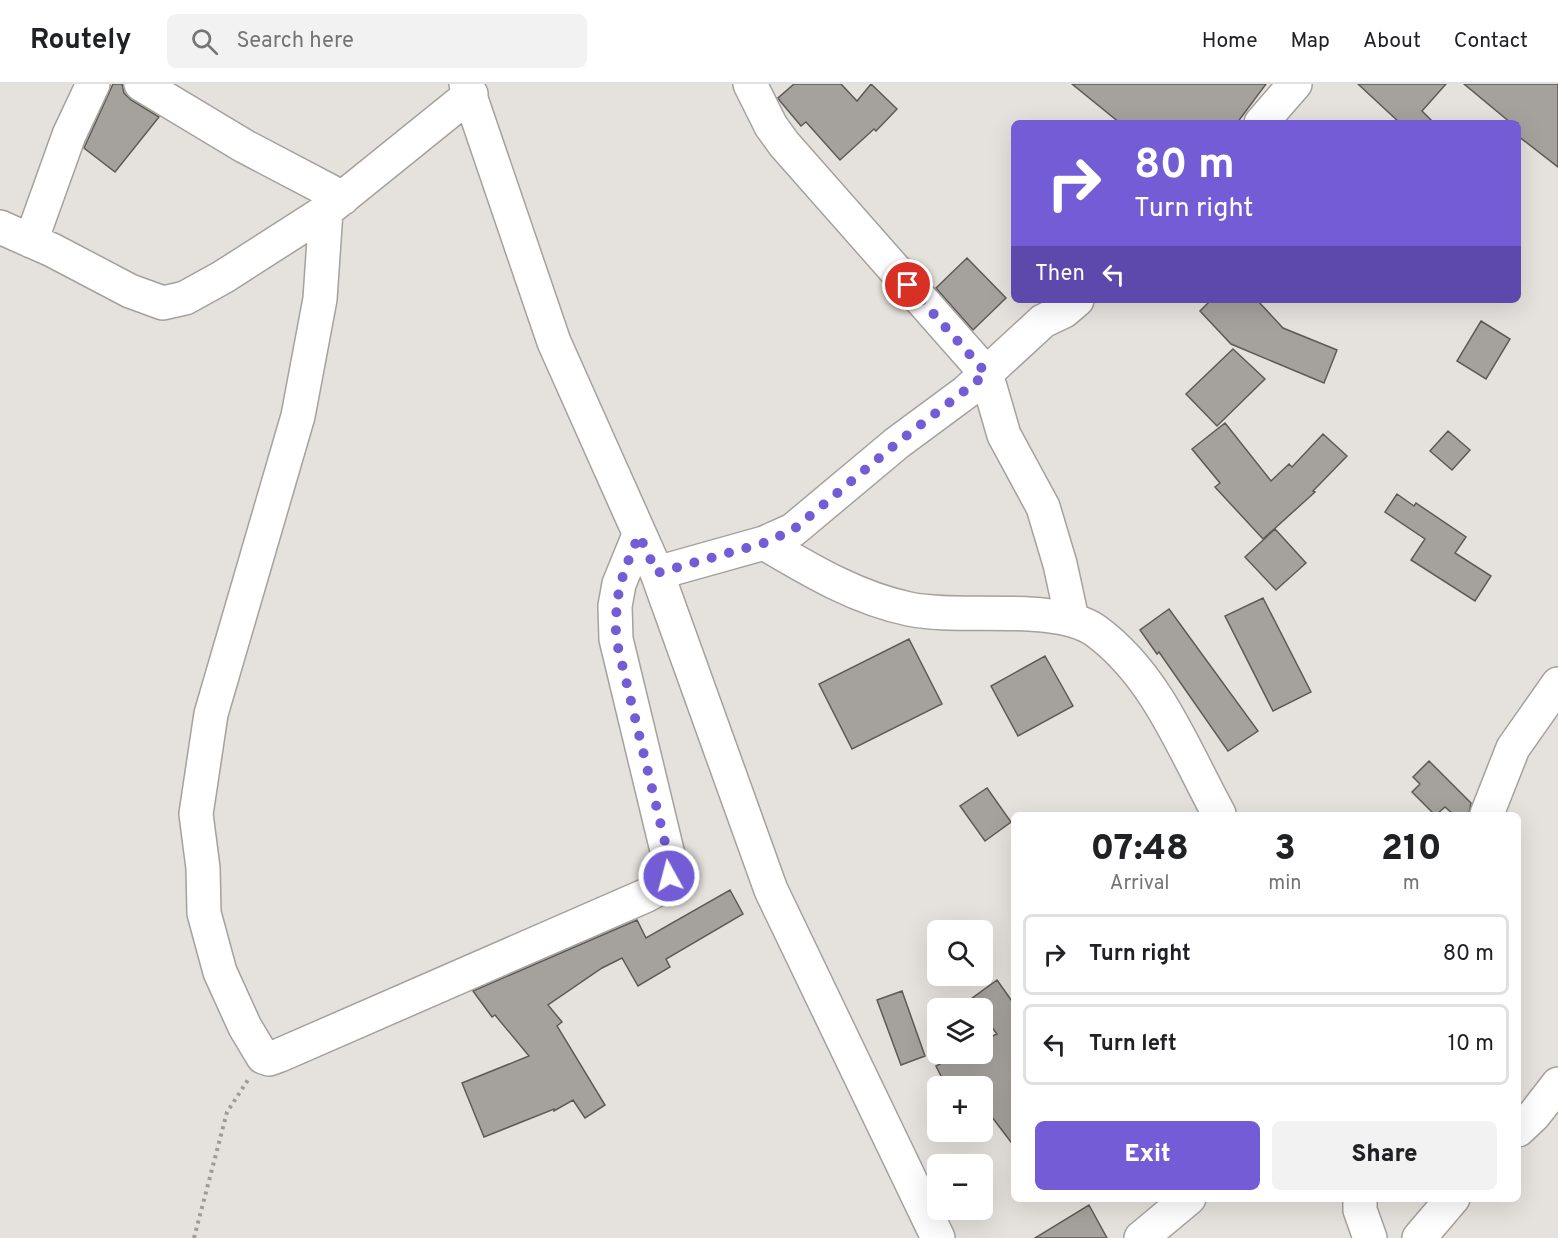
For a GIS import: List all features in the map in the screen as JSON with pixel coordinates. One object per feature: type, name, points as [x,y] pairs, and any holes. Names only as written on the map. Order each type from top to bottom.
[{"type":"street","points":[[31,241],[65,144],[93,84]]},
{"type":"street","points":[[141,84],[334,204]]},
{"type":"street","points":[[750,84],[771,126],[784,144],[986,373],[1004,435],[1043,507],[1060,564],[1072,619]]},
{"type":"street","points":[[1264,120],[1295,84]]},
{"type":"street","points":[[0,227],[130,291],[163,303],[185,298],[223,277],[334,204],[468,89],[554,342],[657,573],[771,890],[938,1238]]},
{"type":"street","points":[[334,204],[320,299],[298,416],[211,714],[196,814],[203,868],[204,913],[220,972],[245,1027],[263,1057],[269,1059],[280,1056],[647,896],[658,889],[669,876],[670,863],[616,639],[615,606],[619,584],[639,535]]},
{"type":"street","points":[[657,573],[764,543],[793,530],[897,443],[966,392],[1043,321],[1073,303]]},
{"type":"street","points":[[764,543],[837,585],[909,609],[1040,615],[1072,619],[1094,630],[1120,651],[1149,684],[1219,812]]},
{"type":"street","points":[[1488,812],[1513,748],[1558,684]]},
{"type":"street","points":[[1521,1127],[1534,1115],[1558,1084]]},
{"type":"street","points":[[1141,1238],[1184,1202]]},
{"type":"street","points":[[1360,1202],[1360,1210],[1370,1238]]},
{"type":"street","points":[[1419,1238],[1450,1202]]},
{"type":"path","points":[[194,1238],[227,1112],[263,1057]]},
{"type":"building","points":[[113,84],[122,84],[124,93],[131,100],[159,117],[115,172],[84,148]]},
{"type":"building","points":[[794,84],[841,84],[857,101],[871,84],[897,109],[876,131],[874,129],[840,160],[806,122],[801,126],[778,98]]},
{"type":"building","points":[[1072,84],[1266,84],[1239,120],[1116,120]]},
{"type":"building","points":[[1358,84],[1446,84],[1422,111],[1431,120],[1397,120]]},
{"type":"building","points":[[1464,84],[1558,84],[1558,167],[1521,138],[1521,120],[1507,120]]},
{"type":"building","points":[[967,258],[1006,298],[973,330],[936,288]]},
{"type":"building","points":[[1208,303],[1260,303],[1283,328],[1337,350],[1324,383],[1231,344],[1200,311]]},
{"type":"building","points":[[1481,321],[1510,339],[1486,379],[1457,361]]},
{"type":"building","points":[[1233,349],[1265,379],[1217,426],[1186,394]]},
{"type":"building","points":[[1225,423],[1271,481],[1289,464],[1292,467],[1323,434],[1347,456],[1313,491],[1315,492],[1263,539],[1215,487],[1220,483],[1192,449]]},
{"type":"building","points":[[1448,431],[1470,450],[1452,470],[1430,451]]},
{"type":"building","points":[[1397,494],[1414,506],[1416,503],[1466,537],[1455,553],[1491,576],[1475,601],[1411,560],[1425,539],[1385,512]]},
{"type":"building","points":[[1275,529],[1306,563],[1276,590],[1245,557]]},
{"type":"building","points":[[1263,598],[1311,692],[1273,711],[1225,616]]},
{"type":"building","points":[[1169,609],[1258,731],[1228,751],[1159,652],[1157,654],[1140,630]]},
{"type":"building","points":[[909,639],[942,704],[852,749],[819,684]]},
{"type":"building","points":[[1045,656],[1073,706],[1018,736],[991,686]]},
{"type":"building","points":[[1429,761],[1471,803],[1469,812],[1451,812],[1445,807],[1439,812],[1432,812],[1412,792],[1420,784],[1413,777]]},
{"type":"building","points":[[987,788],[1011,822],[985,841],[960,806]]},
{"type":"building","points":[[730,890],[743,914],[666,959],[670,967],[638,986],[622,958],[602,968],[548,1005],[562,1022],[557,1026],[605,1105],[585,1118],[573,1100],[554,1111],[554,1109],[484,1137],[462,1083],[529,1056],[495,1015],[492,1017],[473,991],[637,920],[646,938]]},
{"type":"building","points":[[997,980],[1011,1000],[1011,1142],[993,1118],[993,1076],[941,1076],[936,1066],[940,1064],[993,1064],[993,1036],[997,1034],[993,1029],[993,998],[972,998],[989,986],[993,986]]},
{"type":"building","points":[[902,991],[925,1056],[901,1065],[877,1000]]},
{"type":"building","points":[[1089,1205],[1107,1238],[1035,1238]]},
{"type":"route","points":[[669,876],[670,863],[616,639],[615,606],[619,584],[632,551],[639,535],[657,573],[764,543],[793,530],[897,443],[966,392],[986,373],[908,285]]}]
